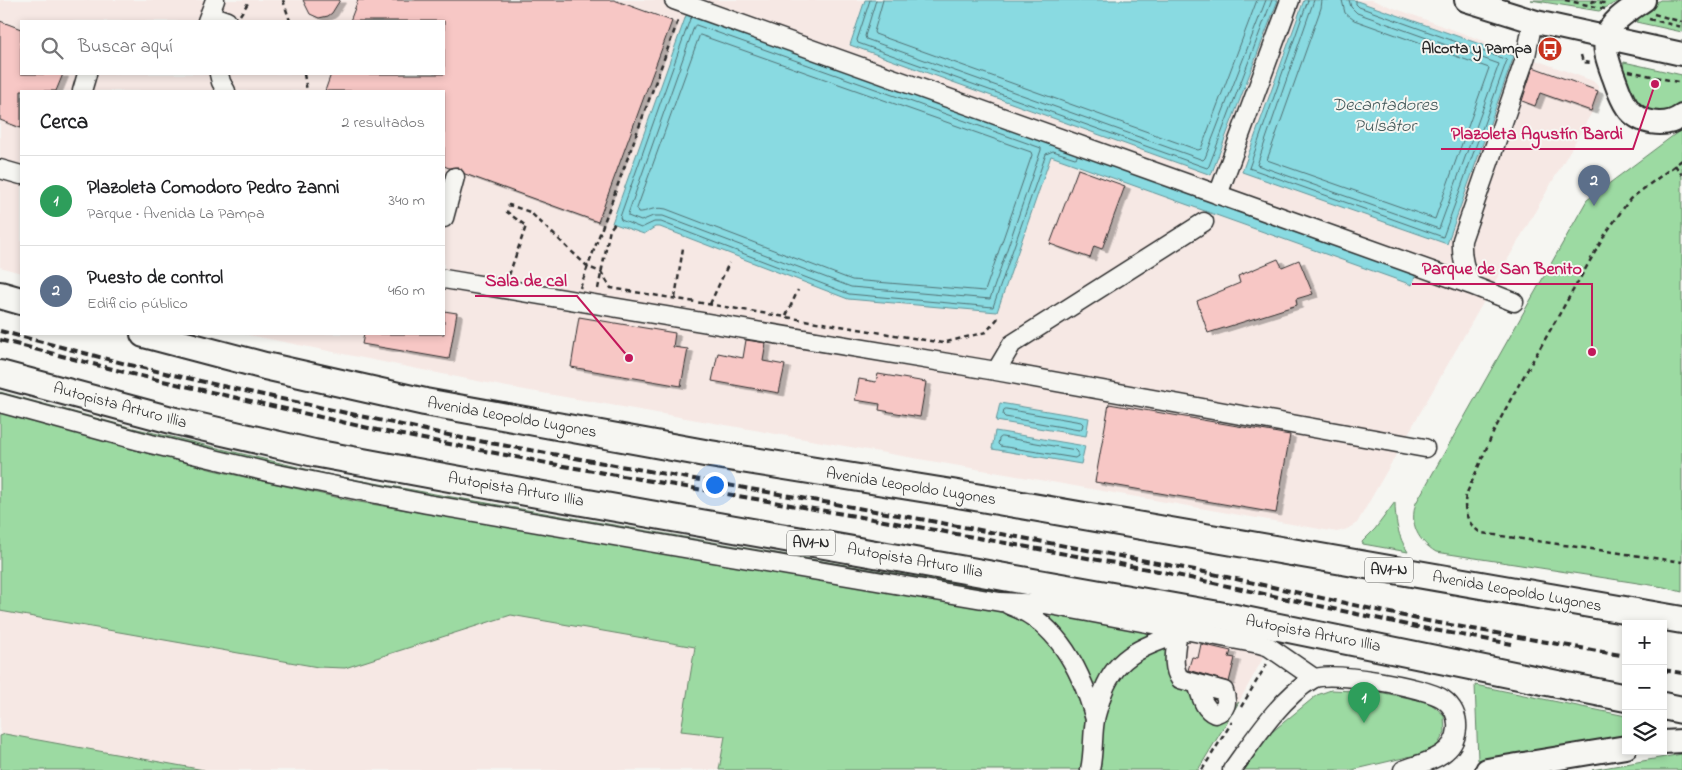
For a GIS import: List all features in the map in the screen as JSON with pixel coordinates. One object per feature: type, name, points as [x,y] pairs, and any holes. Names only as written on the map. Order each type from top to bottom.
[{"type":"highway","points":[[0,295],[20,301]]},
{"type":"highway","name":"Avenida Leopoldo Lugones","points":[[148,335],[265,366],[425,402],[701,452],[952,493],[1682,620]]},
{"type":"highway","name":"Autopista Arturo Illia","points":[[0,374],[175,421],[314,453],[1230,618],[1622,697]]},
{"type":"highway","points":[[1667,707],[1682,710]]},
{"type":"main road","points":[[1644,0],[1618,19],[1610,28],[1606,37],[1610,67],[1627,107],[1635,115],[1645,121],[1655,123],[1666,123],[1682,116]]},
{"type":"main road","points":[[1470,1],[1533,21],[1682,54]]},
{"type":"main road","points":[[1667,742],[1682,741]]},
{"type":"main road","points":[[1487,770],[1543,765],[1622,748]]},
{"type":"street","points":[[1218,195],[1290,0]]},
{"type":"street","points":[[679,2],[1514,302]]},
{"type":"street","points":[[211,12],[225,20]]},
{"type":"street","points":[[1471,285],[1463,262],[1462,240],[1526,56],[1533,21]]},
{"type":"street","points":[[82,90],[88,75]]},
{"type":"street","points":[[219,75],[225,90]]},
{"type":"street","points":[[0,170],[20,175]]},
{"type":"street","points":[[445,214],[455,176]]},
{"type":"street","points":[[996,371],[1012,344],[1204,222]]},
{"type":"street","points":[[445,279],[996,371],[1425,448]]},
{"type":"street","points":[[0,403],[151,444],[268,472],[427,504],[1000,602],[1045,604],[1269,647],[1314,678]]},
{"type":"street","points":[[1000,602],[1020,609],[1039,620],[1056,638],[1066,651],[1082,680],[1095,720]]},
{"type":"street","points":[[1184,632],[1175,660],[1176,673],[1180,679],[1197,684]]},
{"type":"street","points":[[1090,770],[1095,720],[1105,686],[1118,665],[1140,649],[1184,632]]},
{"type":"street","points":[[1232,770],[1260,730],[1290,698],[1314,678],[1327,676],[1380,681],[1432,693],[1444,700],[1453,710],[1457,724],[1456,737],[1450,749],[1440,756],[1403,770]]},
{"type":"path","points":[[237,20],[250,0]]},
{"type":"path","points":[[283,0],[290,20]]},
{"type":"path","points":[[1592,3],[1593,1],[1608,4]]},
{"type":"path","points":[[576,301],[679,2]]},
{"type":"path","points":[[1581,55],[1584,62],[1598,65]]},
{"type":"path","points":[[1623,70],[1682,83]]},
{"type":"path","points":[[304,75],[307,90]]},
{"type":"path","points":[[1682,160],[1630,200],[1606,233],[1494,431],[1466,495],[1465,506],[1470,523],[1481,533],[1682,562]]},
{"type":"path","points":[[1675,166],[1682,175]]},
{"type":"path","points":[[504,289],[526,226],[507,212],[509,205],[530,212],[588,267],[601,272],[611,288],[943,343],[986,332],[999,317]]},
{"type":"path","points":[[595,304],[610,229],[615,224]]},
{"type":"path","points":[[675,298],[683,248]]},
{"type":"path","points":[[710,304],[729,263]]},
{"type":"path","points":[[786,316],[798,290]]},
{"type":"shaded area","points":[[0,0],[1372,0],[1593,81],[1598,86],[1600,93],[1599,100],[1357,523],[1337,532],[502,386],[249,335],[445,335],[445,90],[20,90],[20,273],[0,267]]},
{"type":"shaded area","points":[[0,392],[230,453],[331,475],[1274,638],[1239,702],[1198,770],[0,770]]},
{"type":"green space","points":[[1531,0],[1621,0],[1599,11]]},
{"type":"green space","points":[[1660,0],[1682,0],[1682,32],[1636,22],[1647,9]]},
{"type":"green space","points":[[1624,62],[1682,75],[1682,107],[1673,111],[1656,112],[1641,106],[1627,79],[1624,71]]},
{"type":"green space","points":[[1682,129],[1682,592],[1664,587],[1436,552],[1424,543],[1417,531],[1414,518],[1416,503],[1587,200]]},
{"type":"green space","points":[[0,392],[129,427],[331,475],[1274,638],[1273,640],[484,505],[337,478],[224,453],[0,394]]},
{"type":"green space","points":[[0,410],[213,470],[353,501],[986,607],[1013,617],[1038,632],[1053,649],[1068,674],[1083,714],[1086,730],[1085,753],[1081,770],[719,770],[725,736],[681,731],[695,647],[511,615],[345,668],[318,667],[0,611]]},
{"type":"green space","points":[[1395,502],[1398,528],[1408,552],[1363,544],[1362,542],[1375,529]]},
{"type":"green space","points":[[1054,614],[1162,632],[1117,660],[1102,675],[1097,684],[1091,682],[1074,647],[1049,618]]},
{"type":"green space","points":[[1164,647],[1171,649],[1195,688],[1218,718],[1239,702],[1198,770],[1096,770],[1108,690],[1122,669]]},
{"type":"green space","points":[[1475,685],[1622,715],[1622,739],[1478,760]]},
{"type":"green space","points":[[1331,690],[1379,692],[1429,702],[1444,715],[1445,732],[1437,746],[1420,754],[1352,770],[1242,770],[1267,736],[1317,695]]},
{"type":"green space","points":[[5,734],[204,770],[0,770],[0,736]]},
{"type":"green space","points":[[1682,754],[1682,770],[1592,770]]},
{"type":"water","points":[[865,0],[1278,0],[1211,175],[850,45]]},
{"type":"water","name":"Decantadores Pulsátor","points":[[1304,0],[1354,0],[1514,56],[1447,244],[1242,172]]},
{"type":"water","points":[[688,10],[1416,274],[1412,285],[1051,156],[997,312],[848,299],[660,227],[655,227],[644,234],[612,223]]},
{"type":"water","points":[[1000,403],[1089,418],[1086,436],[996,421]]},
{"type":"water","points":[[995,431],[1085,446],[1081,464],[992,449]]},
{"type":"building","points":[[303,0],[340,0],[332,13],[319,18],[310,14]]},
{"type":"building","points":[[358,0],[614,0],[672,21],[598,222],[465,174],[458,167],[445,166],[445,90],[325,90],[331,75],[445,75],[445,20],[350,20]]},
{"type":"building","points":[[0,21],[20,29],[20,75],[63,75],[56,90],[20,90],[20,128],[0,120]]},
{"type":"building","points":[[1533,67],[1598,91],[1591,111],[1540,93],[1535,106],[1522,101]]},
{"type":"building","points":[[1078,169],[1125,186],[1102,249],[1094,246],[1090,258],[1050,244]]},
{"type":"building","points":[[1278,259],[1282,267],[1299,260],[1313,294],[1296,299],[1297,305],[1208,333],[1197,301],[1240,283],[1238,276]]},
{"type":"building","points":[[445,311],[457,313],[449,359],[362,344],[364,335],[445,335]]},
{"type":"building","points":[[579,317],[675,333],[673,347],[688,349],[681,386],[571,367]]},
{"type":"building","points":[[746,340],[766,343],[763,361],[785,365],[779,393],[712,381],[718,353],[743,358]]},
{"type":"building","points":[[878,374],[926,382],[920,417],[879,410],[880,404],[855,400],[859,379],[876,382]]},
{"type":"building","points":[[1109,404],[1290,435],[1276,513],[1095,482]]},
{"type":"building","points":[[1201,644],[1231,651],[1229,657],[1235,658],[1229,682],[1188,670],[1192,657],[1198,658]]},
{"type":"railway","points":[[0,331],[130,365],[462,438],[1195,570],[1422,620],[1622,655]]},
{"type":"railway","points":[[0,340],[128,373],[377,430],[552,464],[913,526],[1158,571],[1417,627],[1512,644]]},
{"type":"railway","points":[[1667,671],[1682,673]]},
{"type":"place","name":"Alcorta y Pampa","points":[[1550,49]]},
{"type":"place","name":"Plazoleta Agustín Bardi","points":[[1655,84]]},
{"type":"place","name":"Puesto de control","points":[[1594,206]]},
{"type":"place","name":"Parque de San Benito","points":[[1592,352]]},
{"type":"place","name":"Sala de cal","points":[[629,358]]},
{"type":"place","name":"Plazoleta Comodoro Pedro Zanni","points":[[1364,723]]}]
